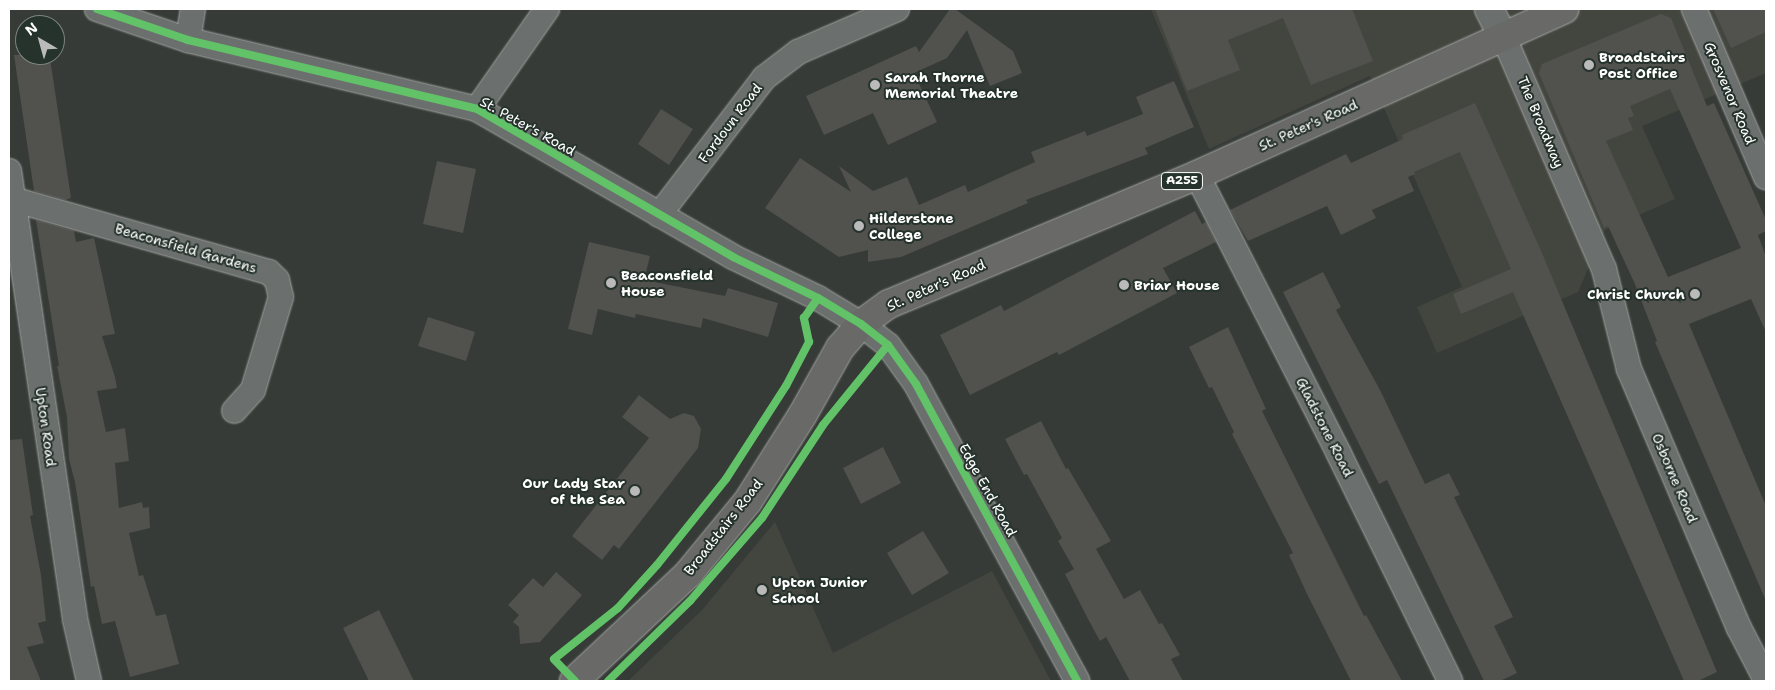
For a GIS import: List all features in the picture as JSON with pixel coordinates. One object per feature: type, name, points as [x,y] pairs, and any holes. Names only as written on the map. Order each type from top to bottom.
[{"type":"main road","points":[[1489,9],[1504,38]]},
{"type":"main road","name":"A255","points":[[1504,38],[1564,9]]},
{"type":"main road","name":"St. Peter's Road","points":[[861,324],[889,304],[1197,175],[1504,38]]},
{"type":"main road","name":"Broadstairs Road","points":[[574,681],[688,574],[748,501],[803,414],[840,348],[861,324]]},
{"type":"street","name":"St. Peter's Road","points":[[96,9],[188,40],[477,109],[659,216],[733,257],[818,298],[861,324]]},
{"type":"street","points":[[188,40],[193,9]]},
{"type":"street","points":[[477,109],[547,9]]},
{"type":"street","name":"Fordoun Road","points":[[659,216],[764,78],[798,52],[897,9]]},
{"type":"street","name":"Grosvenor Road","points":[[1694,9],[1766,177]]},
{"type":"street","name":"The Broadway","points":[[1504,38],[1604,269]]},
{"type":"street","name":"Upton Road","points":[[9,172],[75,619],[89,681]]},
{"type":"street","name":"Gladstone Road","points":[[1197,175],[1339,454],[1450,681]]},
{"type":"street","name":"Beaconsfield Gardens","points":[[12,199],[269,272],[277,280],[281,297],[253,390],[234,411]]},
{"type":"street","name":"Osborne Road","points":[[1604,269],[1629,369],[1739,628],[1766,680]]},
{"type":"street","name":"Edge End Road","points":[[861,324],[888,345],[916,384],[1077,681]]},
{"type":"shaded area","points":[[1151,9],[1766,9],[1766,73],[1642,126],[1675,199],[1605,230],[1578,292],[1437,353],[1417,307],[1462,287],[1370,76],[1209,149]]},
{"type":"shaded area","name":"Upton Junior School","points":[[775,522],[833,653],[992,571],[1051,681],[628,681],[703,609]]},
{"type":"building","name":"Sarah Thorne Memorial Theatre","points":[[950,9],[955,9],[1013,51],[1022,73],[990,86],[967,30],[947,58],[914,73],[937,122],[888,145],[873,113],[824,135],[806,96],[916,46],[919,52]]},
{"type":"building","points":[[1155,9],[1352,9],[1373,61],[1311,85],[1283,18],[1228,40],[1240,70],[1187,91]]},
{"type":"building","points":[[1713,9],[1766,9],[1766,32],[1731,48]]},
{"type":"building","points":[[1661,14],[1671,18],[1707,106],[1714,103],[1766,220],[1766,231],[1758,235],[1766,257],[1766,332],[1751,299],[1689,324],[1766,506],[1766,601],[1655,342],[1657,341],[1634,282],[1608,226],[1604,228],[1539,73],[1542,64]],"holes":[[[1670,89],[1741,248],[1668,277],[1606,141],[1633,130],[1628,118],[1634,116],[1630,106]]]},
{"type":"building","points":[[15,65],[51,65],[71,198],[65,200],[34,191]]},
{"type":"building","points":[[1174,81],[1194,127],[1145,148],[1148,154],[1026,200],[1028,203],[901,257],[868,262],[868,250],[839,257],[765,208],[800,158],[851,192],[839,166],[873,191],[907,177],[919,205],[965,185],[968,192],[1035,162],[1031,152],[1085,131],[1087,136],[1143,114],[1136,97]]},
{"type":"building","points":[[1475,103],[1542,253],[1717,672],[1698,681],[1684,681],[1513,292],[1461,314],[1453,294],[1511,269],[1460,152],[1414,172],[1415,174],[1408,177],[1414,191],[1372,210],[1376,218],[1341,235],[1327,206],[1248,241],[1230,210],[1346,154],[1351,163],[1403,139],[1402,135]]},
{"type":"building","points":[[661,109],[693,129],[669,165],[638,144]]},
{"type":"building","points":[[437,161],[476,169],[463,233],[423,224]]},
{"type":"building","points":[[1195,211],[1202,224],[1206,222],[1216,242],[1163,268],[1177,293],[1059,355],[1057,352],[970,395],[940,335],[1001,305],[1004,311]]},
{"type":"building","points":[[36,220],[74,231],[76,242],[94,238],[115,334],[102,336],[117,388],[97,391],[106,432],[125,428],[129,461],[115,463],[119,508],[142,502],[143,508],[149,507],[150,528],[129,533],[139,576],[143,575],[156,616],[166,614],[179,664],[130,677],[115,621],[102,624],[94,586],[91,587],[75,482],[69,459],[67,417],[57,366],[59,366]]},
{"type":"building","points":[[589,242],[650,256],[644,280],[725,296],[728,288],[778,303],[768,337],[703,318],[701,328],[636,314],[635,318],[598,309],[592,335],[568,329]]},
{"type":"building","points":[[1323,272],[1341,307],[1336,310],[1380,390],[1425,484],[1449,473],[1460,495],[1454,497],[1513,617],[1494,626],[1517,673],[1500,681],[1484,681],[1387,480],[1379,484],[1283,292]]},
{"type":"building","points":[[428,317],[475,332],[466,361],[418,346]]},
{"type":"building","points":[[1228,327],[1266,409],[1262,411],[1364,616],[1366,615],[1402,681],[1351,681],[1308,596],[1289,555],[1293,553],[1232,434],[1234,432],[1212,387],[1209,388],[1189,347]]},
{"type":"building","name":"Our Lady Star of the Sea","points":[[639,395],[670,419],[684,413],[694,416],[701,429],[698,448],[619,549],[614,545],[602,560],[572,536],[649,438],[622,417]]},
{"type":"building","points":[[1041,421],[1066,469],[1068,468],[1111,541],[1096,549],[1124,599],[1140,590],[1159,624],[1162,623],[1180,655],[1171,659],[1183,681],[1130,681],[1106,637],[1100,641],[1065,574],[1074,569],[1058,541],[1062,538],[1027,474],[1024,475],[1005,439]]},
{"type":"building","points":[[22,439],[33,515],[30,516],[41,575],[46,621],[38,623],[44,643],[27,647],[41,681],[9,681],[9,440]]},
{"type":"building","points":[[883,447],[901,483],[861,504],[843,468]]},
{"type":"building","points":[[923,531],[949,573],[912,595],[887,553]]},
{"type":"building","points":[[556,572],[582,595],[540,642],[520,644],[519,627],[513,622],[519,615],[508,605],[533,578],[543,587]]},
{"type":"building","points":[[379,610],[414,681],[369,681],[343,628]]},
{"type":"cycle path","points":[[97,9],[188,40],[477,109],[733,257],[818,298],[861,324],[888,345],[916,384],[1077,681]]},
{"type":"cycle path","points":[[575,681],[554,659],[618,608],[657,565],[726,479],[786,386],[809,342],[804,318],[818,298]]},
{"type":"cycle path","points":[[608,681],[690,601],[762,518],[823,425],[888,345]]},
{"type":"place","name":"Broadstairs Post Office","points":[[1589,65]]},
{"type":"place","name":"Sarah Thorne Memorial Theatre","points":[[875,85]]},
{"type":"place","name":"Hilderstone College","points":[[859,226]]},
{"type":"place","name":"Beaconsfield House","points":[[611,283]]},
{"type":"place","name":"Briar House","points":[[1124,285]]},
{"type":"place","name":"Christ Church","points":[[1695,294]]},
{"type":"place","name":"Our Lady Star of the Sea","points":[[635,491]]},
{"type":"place","name":"Upton Junior School","points":[[762,590]]}]
